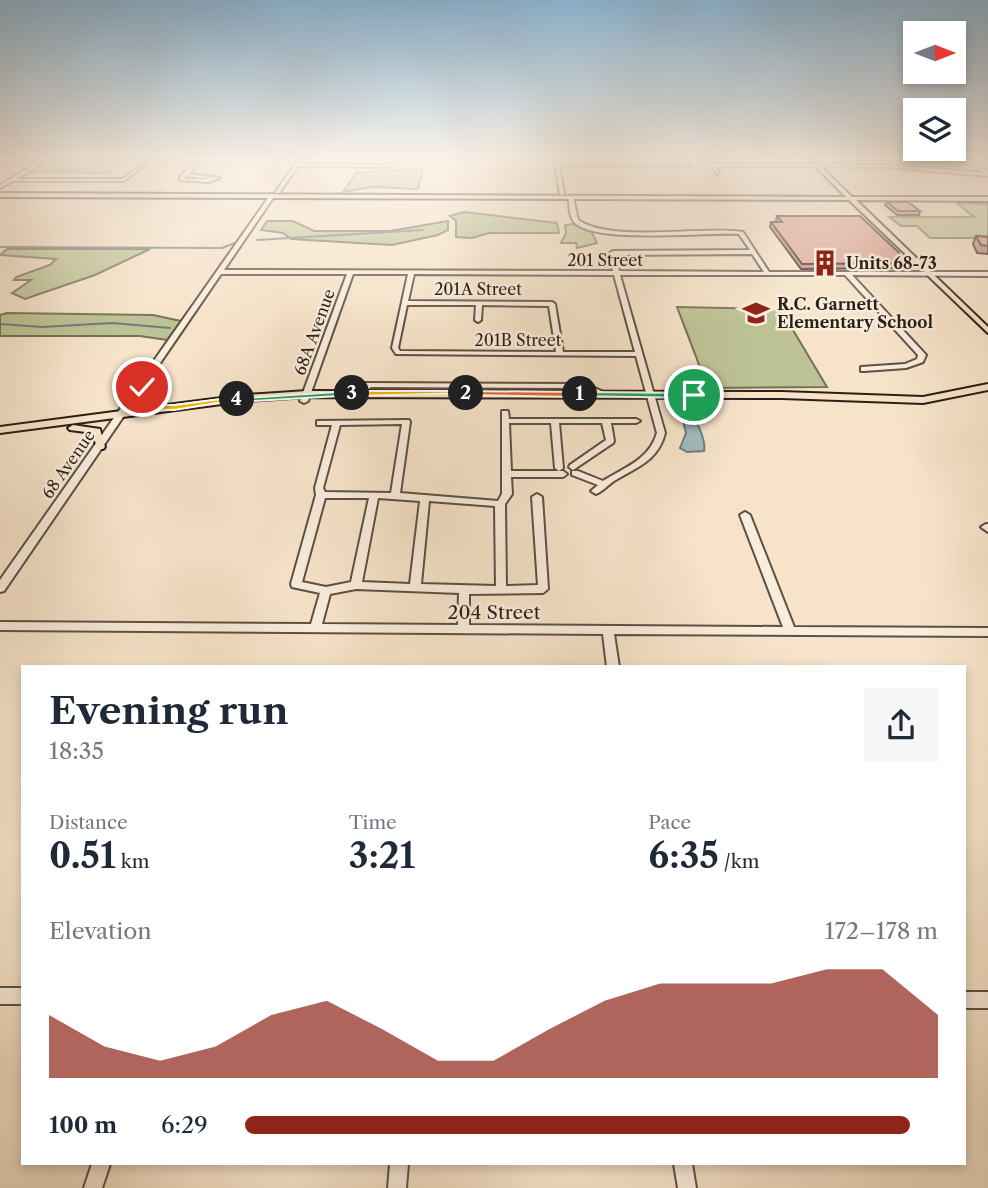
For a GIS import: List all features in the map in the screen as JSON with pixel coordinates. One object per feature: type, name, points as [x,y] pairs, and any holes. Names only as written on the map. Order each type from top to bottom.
[{"type":"main road","points":[[869,212],[935,275],[988,331]]},
{"type":"main road","points":[[935,275],[988,320]]},
{"type":"main road","points":[[899,398],[988,380]]},
{"type":"main road","points":[[142,387],[140,395],[145,405],[174,408]]},
{"type":"main road","points":[[0,430],[305,397],[774,401],[806,397],[923,400],[988,387]]},
{"type":"main road","points":[[0,438],[74,428],[174,408],[357,393],[604,394],[653,398]]},
{"type":"main road","points":[[74,428],[97,432],[100,447]]},
{"type":"street","name":"68 Avenue","points":[[0,588],[221,272],[266,212]]},
{"type":"street","points":[[573,212],[574,219],[591,228],[616,232],[741,233],[768,274]]},
{"type":"street","points":[[574,470],[599,488],[650,456],[659,443],[661,426],[616,274],[612,256],[614,252],[754,252]]},
{"type":"street","name":"201 Street","points":[[221,272],[988,274]]},
{"type":"street","name":"68A Avenue","points":[[305,397],[350,273]]},
{"type":"street","points":[[404,303],[411,273]]},
{"type":"street","points":[[847,274],[922,355],[920,360],[906,366],[864,369]]},
{"type":"street","name":"201A Street","points":[[404,303],[552,304],[560,353]]},
{"type":"street","name":"201B Street","points":[[404,303],[395,348],[398,353],[639,354]]},
{"type":"street","points":[[478,320],[479,303]]},
{"type":"street","points":[[501,589],[500,504],[507,494],[505,417],[555,421],[636,421]]},
{"type":"street","points":[[555,421],[561,471]]},
{"type":"street","points":[[506,474],[574,470],[610,441],[606,421]]},
{"type":"street","points":[[320,423],[406,422],[396,495]]},
{"type":"street","points":[[337,423],[319,488],[321,495],[296,584],[326,591],[356,585],[464,590],[543,589],[537,498]]},
{"type":"street","points":[[321,495],[472,498],[500,504]]},
{"type":"street","points":[[356,585],[374,495]]},
{"type":"street","points":[[415,587],[425,499]]},
{"type":"street","points":[[745,514],[789,631]]},
{"type":"street","points":[[463,629],[464,590]]},
{"type":"street","points":[[315,628],[326,591]]},
{"type":"street","name":"204 Street","points":[[0,626],[988,632]]},
{"type":"street","points":[[608,630],[613,665]]},
{"type":"street","points":[[0,996],[21,996]]},
{"type":"street","points":[[966,1000],[988,1000]]},
{"type":"street","points":[[93,1188],[101,1165]]},
{"type":"street","points":[[397,1188],[399,1165]]},
{"type":"street","points":[[683,1165],[687,1188]]},
{"type":"green space","points":[[468,212],[557,223],[559,233],[489,233],[472,238],[456,237],[456,221],[450,216]]},
{"type":"green space","points":[[968,212],[988,212],[988,235],[983,238],[930,238],[917,226],[901,226],[889,217],[974,217]]},
{"type":"green space","points":[[267,221],[293,221],[314,231],[390,231],[448,221],[448,230],[438,235],[392,245],[291,239],[283,233],[261,230]]},
{"type":"green space","points":[[573,224],[591,231],[597,243],[577,248],[576,243],[561,243],[566,233],[565,225]]},
{"type":"green space","points":[[7,249],[150,249],[95,275],[25,299],[12,293],[31,280],[14,280],[16,277],[50,265],[56,259],[0,255]]},
{"type":"green space","points":[[677,307],[775,309],[784,315],[827,387],[708,388]]},
{"type":"green space","points":[[0,315],[153,315],[181,321],[167,340],[140,336],[0,336]]},
{"type":"green space","points":[[367,388],[586,389],[587,392],[364,391]]},
{"type":"water","points":[[691,416],[701,433],[704,451],[687,452],[680,448],[686,433],[682,417]]},
{"type":"building","points":[[777,216],[860,216],[910,263],[802,264],[771,222],[782,222]]},
{"type":"building","points":[[976,236],[988,237],[988,246],[981,245]]},
{"type":"waterway","points":[[257,240],[423,230]]},
{"type":"waterway","points":[[0,247],[222,248],[235,243]]},
{"type":"waterway","points":[[0,324],[42,327],[112,323],[170,328]]},
{"type":"place","name":"Units 68-73","points":[[825,263]]},
{"type":"place","name":"R.C. Garnett Elementary School","points":[[756,313]]},
{"type":"route","points":[[142,387],[141,400],[148,407],[157,408],[307,394],[694,395]]}]
